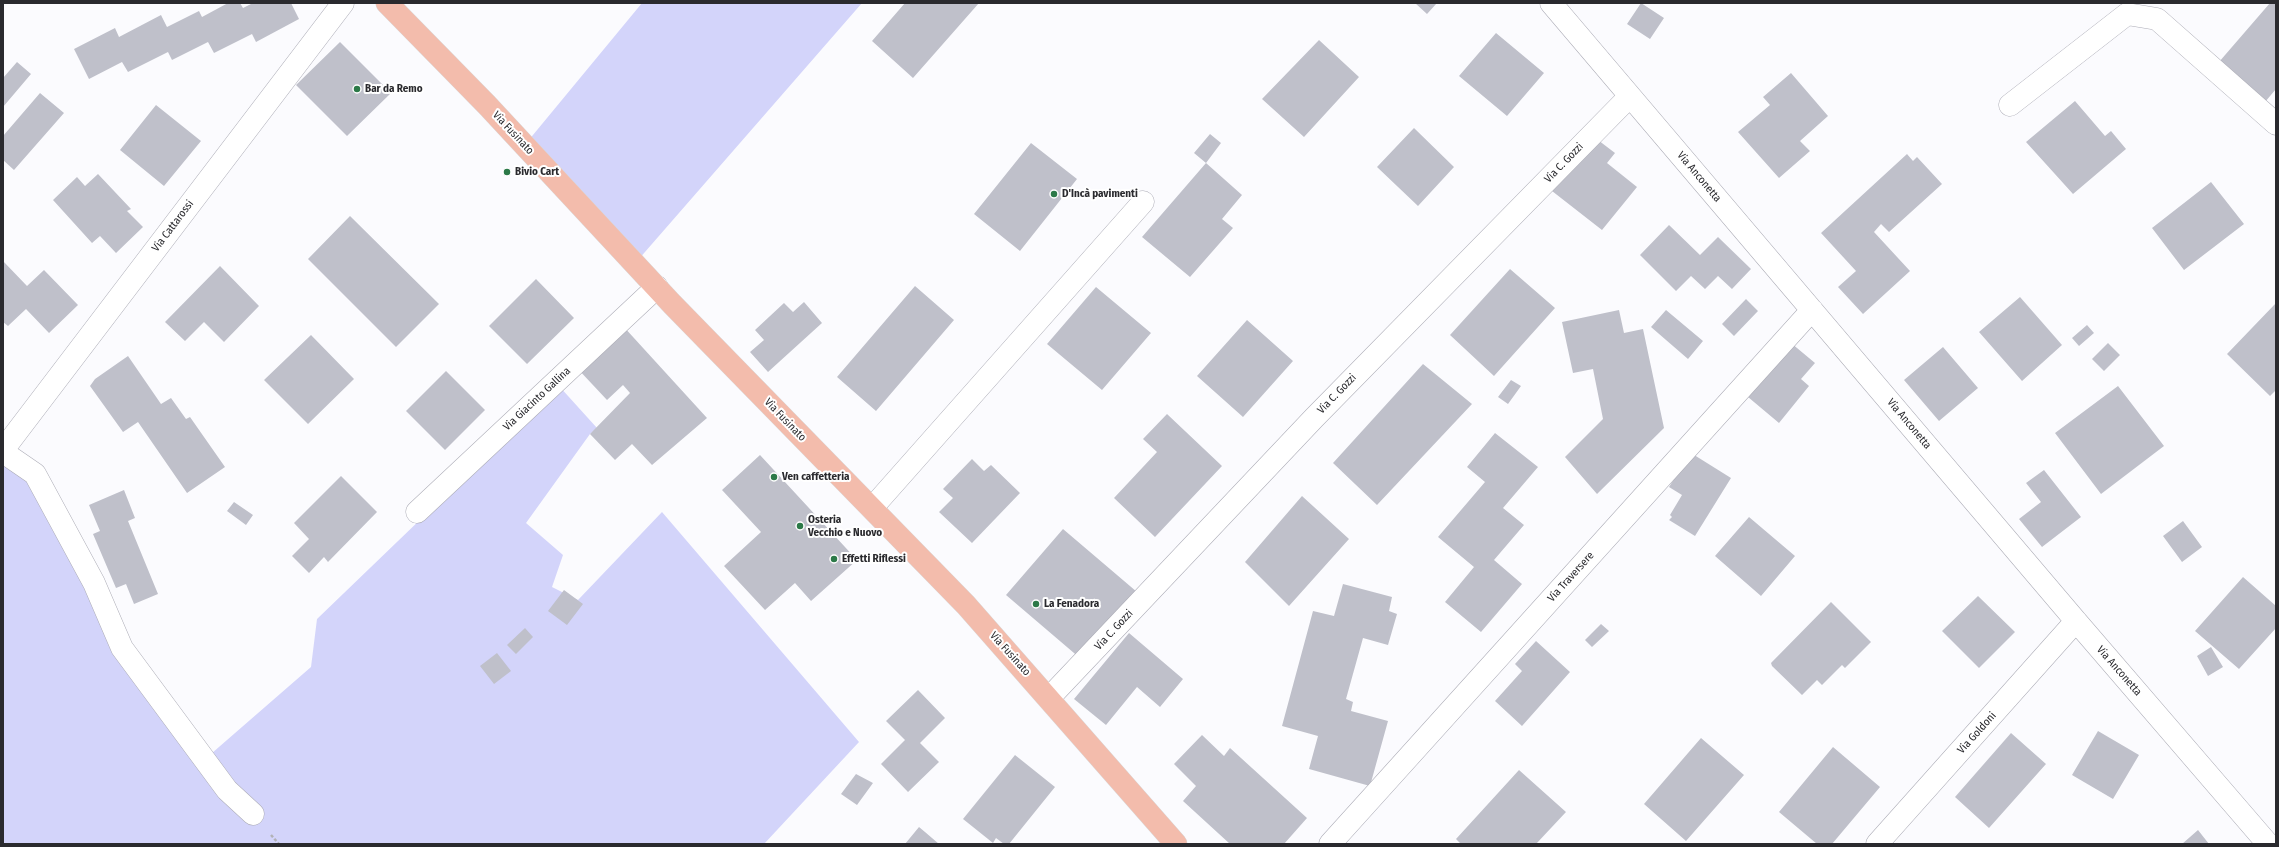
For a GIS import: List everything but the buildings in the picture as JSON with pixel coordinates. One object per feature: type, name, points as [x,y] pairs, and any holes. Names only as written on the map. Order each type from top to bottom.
[{"type":"main road","name":"Via Fusinato","points":[[387,3],[487,104],[656,287],[966,605],[1176,844]]},
{"type":"street","name":"Via Cattarossi","points":[[3,451],[343,3]]},
{"type":"street","name":"Via Anconetta","points":[[1551,3],[2076,621],[2268,844]]},
{"type":"street","points":[[2010,105],[2127,14],[2156,19],[2276,124]]},
{"type":"street","name":"Via C. Gozzi","points":[[1049,698],[1314,418],[1630,96]]},
{"type":"street","points":[[872,508],[1143,202]]},
{"type":"street","name":"Via Giacinto Gallina","points":[[417,512],[656,287]]},
{"type":"street","name":"Via Traversere","points":[[1330,844],[1812,310]]},
{"type":"street","points":[[3,451],[35,474],[94,583],[122,648],[227,790],[254,814]]},
{"type":"street","name":"Via Goldoni","points":[[1877,844],[2076,621]]},
{"type":"shaded area","points":[[642,3],[862,3],[638,260],[528,141]]},
{"type":"shaded area","points":[[559,386],[597,428],[590,434],[526,523],[563,555],[552,587],[578,600],[662,512],[859,742],[764,844],[3,844],[3,452],[35,474],[94,583],[204,760],[311,667],[317,619]]},
{"type":"place","name":"Bar da Remo","points":[[357,89]]},
{"type":"place","name":"Bivio Cart","points":[[507,172]]},
{"type":"place","name":"D'Incà pavimenti","points":[[1054,194]]},
{"type":"place","name":"Ven caffetteria","points":[[774,477]]},
{"type":"place","name":"Osteria Vecchio e Nuovo","points":[[800,526]]},
{"type":"place","name":"Effetti Riflessi","points":[[834,559]]},
{"type":"place","name":"La Fenadora","points":[[1036,604]]}]
